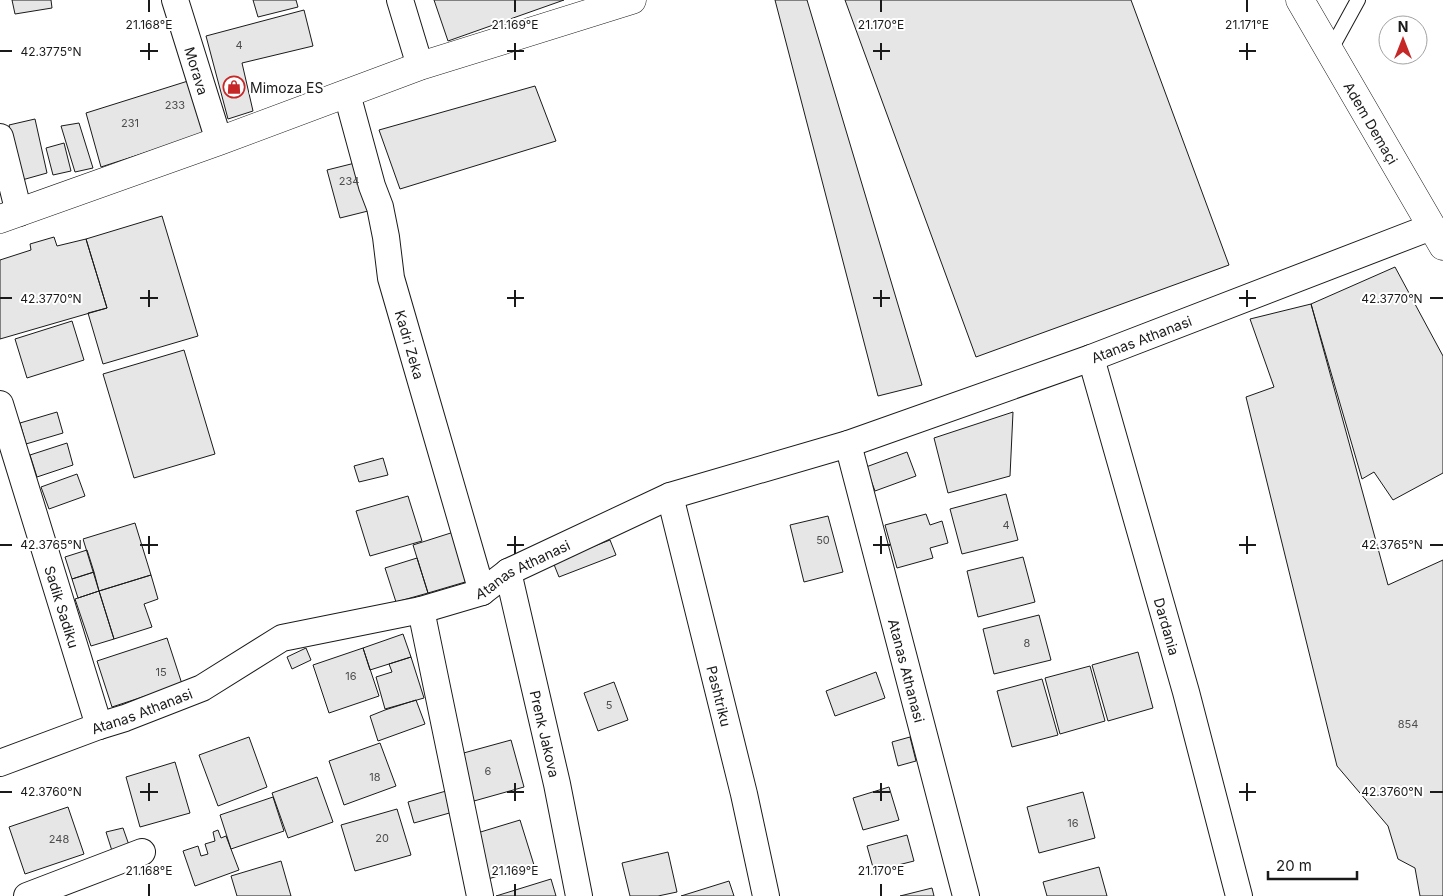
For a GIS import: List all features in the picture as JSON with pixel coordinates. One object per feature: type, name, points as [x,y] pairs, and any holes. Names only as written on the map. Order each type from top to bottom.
[{"type":"street","name":"Morava","points":[[175,0],[219,141]]},
{"type":"street","points":[[400,0],[420,66]]},
{"type":"street","name":"Adem Demaçi","points":[[1300,0],[1437,237]]},
{"type":"street","points":[[0,137],[9,216],[219,141],[420,66],[618,2]]},
{"type":"street","name":"Kadri Zeka","points":[[346,94],[380,208],[391,278],[482,592]]},
{"type":"street","name":"Atanas Athanasi","points":[[0,763],[202,688],[282,638],[421,610],[482,592],[508,572],[670,496],[848,444],[1437,237]]},
{"type":"street","name":"Dardania","points":[[1091,358],[1186,692],[1239,896]]},
{"type":"street","name":"Sadik Sadiku","points":[[0,404],[99,726]]},
{"type":"street","name":"Atanas Athanasi","points":[[848,444],[966,896]]},
{"type":"street","name":"Pashtriku","points":[[670,496],[744,794],[766,896]]},
{"type":"street","name":"Prenk Jakova","points":[[508,572],[557,784],[579,896]]},
{"type":"street","points":[[421,610],[480,896]]},
{"type":"street","points":[[27,896],[142,852]]},
{"type":"lane","points":[[1330,52],[1358,0]]},
{"type":"building","points":[[12,0],[51,0],[52,8],[15,14]]},
{"type":"building","points":[[253,0],[296,0],[298,7],[258,17]]},
{"type":"building","points":[[434,0],[564,0],[448,41]]},
{"type":"building","points":[[775,0],[807,0],[922,385],[878,396]]},
{"type":"building","points":[[845,0],[1131,0],[1229,265],[976,357]]},
{"type":"building","name":"Mimoza ES","points":[[304,10],[313,46],[242,63],[253,111],[228,119],[206,36]]},
{"type":"building","points":[[188,81],[206,133],[101,167],[86,113]]},
{"type":"building","points":[[535,86],[556,141],[400,189],[379,130]]},
{"type":"building","points":[[35,119],[47,173],[22,180],[9,125]]},
{"type":"building","points":[[79,123],[93,168],[75,172],[61,126]]},
{"type":"building","points":[[64,143],[71,171],[53,175],[46,148]]},
{"type":"building","points":[[359,162],[376,209],[340,218],[327,170]]},
{"type":"building","points":[[162,216],[198,336],[103,364],[88,313],[107,308],[86,239]]},
{"type":"building","points":[[54,237],[57,246],[86,239],[107,308],[0,339],[0,260],[31,250],[30,244]]},
{"type":"building","points":[[1395,267],[1443,356],[1443,473],[1393,500],[1374,472],[1362,479],[1311,304]]},
{"type":"building","points":[[1311,304],[1388,585],[1443,560],[1443,896],[1420,896],[1415,868],[1398,859],[1388,826],[1337,766],[1246,397],[1274,387],[1250,319]]},
{"type":"building","points":[[72,321],[84,360],[27,378],[15,339]]},
{"type":"building","points":[[184,350],[215,454],[134,478],[103,374]]},
{"type":"building","points":[[57,412],[63,433],[26,444],[20,423]]},
{"type":"building","points":[[1013,412],[1010,476],[948,493],[934,438]]},
{"type":"building","points":[[67,443],[73,465],[37,477],[30,455]]},
{"type":"building","points":[[907,452],[916,476],[875,491],[866,467]]},
{"type":"building","points":[[383,458],[388,475],[359,482],[354,466]]},
{"type":"building","points":[[77,474],[85,496],[49,509],[41,487]]},
{"type":"building","points":[[1006,494],[1018,540],[962,554],[950,509]]},
{"type":"building","points":[[408,496],[422,541],[370,556],[356,511]]},
{"type":"building","points":[[926,514],[930,525],[942,521],[948,543],[930,548],[933,558],[897,568],[885,525]]},
{"type":"building","points":[[828,516],[843,572],[804,582],[790,525]]},
{"type":"building","points":[[135,523],[151,575],[99,591],[83,539]]},
{"type":"building","points":[[457,531],[472,580],[428,593],[413,545]]},
{"type":"building","points":[[610,540],[616,555],[559,577],[553,562]]},
{"type":"building","points":[[87,550],[94,572],[72,579],[65,557]]},
{"type":"building","points":[[1023,557],[1035,602],[978,617],[967,571]]},
{"type":"building","points":[[417,558],[428,593],[396,602],[385,568]]},
{"type":"building","points":[[94,572],[99,591],[78,598],[72,579]]},
{"type":"building","points":[[151,575],[158,599],[144,604],[152,627],[114,639],[99,591]]},
{"type":"building","points":[[99,591],[114,639],[91,646],[75,599]]},
{"type":"building","points":[[1039,615],[1051,660],[994,674],[983,629]]},
{"type":"building","points":[[403,634],[411,657],[370,670],[363,648]]},
{"type":"building","points":[[167,638],[182,684],[112,707],[97,661]]},
{"type":"building","points":[[306,648],[311,660],[292,669],[287,657]]},
{"type":"building","points":[[363,648],[379,696],[329,713],[313,665]]},
{"type":"building","points":[[1138,652],[1153,708],[1108,721],[1092,665]]},
{"type":"building","points":[[411,657],[424,698],[385,709],[376,677],[392,672],[389,664]]},
{"type":"building","points":[[1090,666],[1105,721],[1060,734],[1045,678]]},
{"type":"building","points":[[876,672],[885,698],[835,716],[826,691]]},
{"type":"building","points":[[1042,679],[1058,735],[1012,747],[997,691]]},
{"type":"building","points":[[614,682],[628,720],[598,731],[584,693]]},
{"type":"building","points":[[416,700],[425,724],[378,741],[370,716]]},
{"type":"building","points":[[249,737],[267,787],[218,806],[199,755]]},
{"type":"building","points":[[910,737],[916,761],[898,766],[892,742]]},
{"type":"building","points":[[511,740],[524,787],[474,801],[460,754]]},
{"type":"building","points":[[380,743],[396,786],[344,805],[329,761]]},
{"type":"building","points":[[175,762],[190,813],[140,827],[126,777]]},
{"type":"building","points":[[317,777],[333,822],[288,838],[272,793]]},
{"type":"building","points":[[889,787],[899,820],[863,830],[853,798]]},
{"type":"building","points":[[446,791],[453,812],[414,823],[408,802]]},
{"type":"building","points":[[1083,792],[1095,838],[1039,853],[1027,807]]},
{"type":"building","points":[[273,797],[284,831],[231,849],[220,815]]},
{"type":"building","points":[[68,807],[84,854],[25,874],[9,827]]},
{"type":"building","points":[[397,809],[411,855],[355,871],[341,825]]},
{"type":"building","points":[[520,820],[534,865],[488,879],[474,834]]},
{"type":"building","points":[[123,828],[130,848],[113,854],[106,832]]},
{"type":"building","points":[[218,830],[221,838],[226,836],[239,870],[195,886],[183,851],[198,846],[201,856],[208,854],[205,844],[215,841],[213,832]]},
{"type":"building","points":[[907,835],[914,861],[874,871],[867,846]]},
{"type":"building","points":[[668,852],[677,892],[658,896],[630,896],[622,863]]},
{"type":"building","points":[[281,861],[291,896],[237,896],[231,876]]},
{"type":"building","points":[[1099,867],[1107,896],[1047,896],[1043,882]]},
{"type":"building","points":[[551,879],[556,896],[496,896]]},
{"type":"building","points":[[729,881],[734,896],[681,896]]},
{"type":"building","points":[[932,888],[934,896],[900,896]]},
{"type":"place","name":"Mimoza ES","points":[[234,87]]}]
